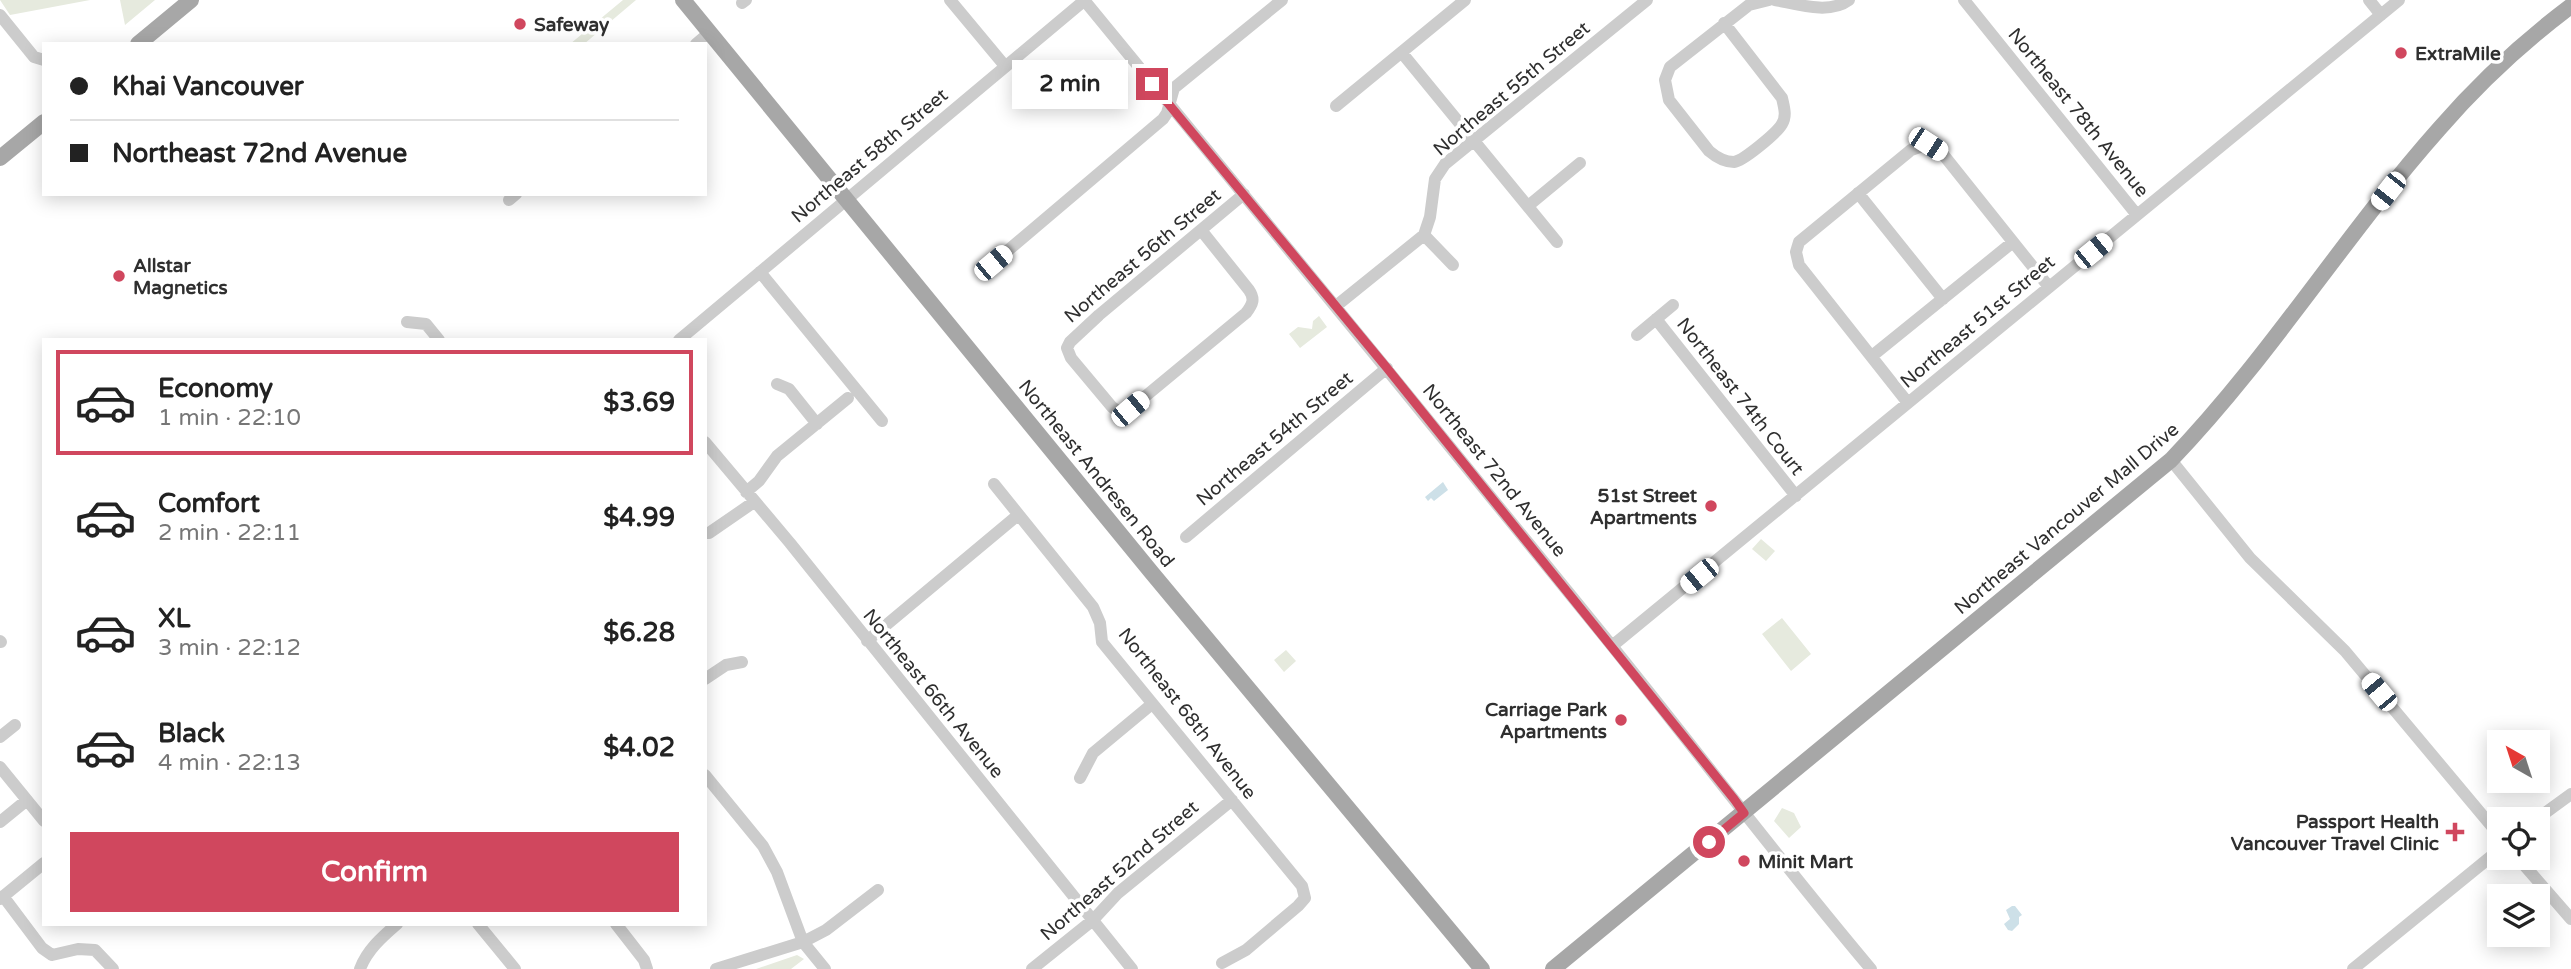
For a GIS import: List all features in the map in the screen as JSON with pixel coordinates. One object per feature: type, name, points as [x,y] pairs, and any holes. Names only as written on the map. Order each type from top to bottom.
[{"type":"main road","points":[[140,42],[191,0]]},
{"type":"main road","name":"Northeast Andresen Road","points":[[684,0],[846,201],[1482,969]]},
{"type":"main road","name":"Northeast Vancouver Mall Drive","points":[[1553,969],[2171,460],[2244,379],[2438,130],[2493,73],[2570,3]]},
{"type":"main road","points":[[0,158],[42,124]]},
{"type":"street","points":[[950,0],[1005,66]]},
{"type":"street","name":"Northeast 58th Street","points":[[681,338],[1084,0]]},
{"type":"street","name":"Northeast 72nd Avenue","points":[[1084,0],[1387,368],[1871,969]]},
{"type":"street","points":[[993,263],[1163,120],[1174,88],[1282,0]]},
{"type":"street","points":[[1336,106],[1465,0]]},
{"type":"street","name":"Northeast 55th Street","points":[[1424,234],[1430,217],[1435,179],[1445,164],[1647,0]]},
{"type":"street","points":[[1724,23],[1782,98],[1786,110],[1782,124],[1740,160],[1732,162],[1709,151],[1668,100],[1665,80],[1670,67],[1724,23],[1749,5],[1769,0]]},
{"type":"street","points":[[1775,0],[1826,8],[1842,5],[1849,0]]},
{"type":"street","name":"Northeast 78th Avenue","points":[[1964,0],[2137,215]]},
{"type":"street","points":[[2369,0],[2381,15]]},
{"type":"street","name":"Northeast 51st Street","points":[[1612,646],[2399,0]]},
{"type":"street","points":[[0,15],[34,57],[42,59]]},
{"type":"street","points":[[698,42],[710,32]]},
{"type":"street","points":[[1402,53],[1557,242]]},
{"type":"street","points":[[1908,403],[1799,265],[1796,252],[1799,242],[1858,193],[1912,150],[1928,144],[1942,153],[2049,287]]},
{"type":"street","points":[[1528,206],[1580,163]]},
{"type":"street","points":[[1858,193],[1942,299]]},
{"type":"street","name":"Northeast 56th Street","points":[[1200,230],[1249,290],[1253,300],[1246,313],[1130,409],[1121,413],[1113,408],[1069,354],[1067,348],[1070,342],[1099,315],[1200,230],[1244,194]]},
{"type":"street","points":[[1336,306],[1424,234],[1453,265]]},
{"type":"street","points":[[1872,356],[2013,242]]},
{"type":"street","points":[[760,272],[881,421]]},
{"type":"street","name":"Northeast 74th Court","points":[[1637,335],[1674,305]]},
{"type":"street","name":"Northeast 74th Court","points":[[1656,319],[1796,496]]},
{"type":"street","points":[[407,322],[426,324],[437,338]]},
{"type":"street","name":"Northeast 54th Street","points":[[1186,537],[1387,368]]},
{"type":"street","points":[[777,384],[789,389],[817,424]]},
{"type":"street","points":[[707,532],[750,497],[777,456],[848,398]]},
{"type":"street","name":"Northeast 66th Avenue","points":[[707,444],[1132,969]]},
{"type":"street","points":[[2171,460],[2250,558],[2322,625],[2487,821]]},
{"type":"street","name":"Northeast 68th Avenue","points":[[994,484],[1093,607],[1100,623],[1102,642],[1302,886],[1305,898],[1245,950],[1222,963]]},
{"type":"street","points":[[867,641],[1018,515]]},
{"type":"street","points":[[707,678],[721,667],[742,662]]},
{"type":"street","points":[[1080,778],[1093,753],[1152,704]]},
{"type":"street","points":[[0,737],[15,725]]},
{"type":"street","points":[[0,767],[42,819]]},
{"type":"street","points":[[707,777],[763,846],[777,872],[803,942],[825,969]]},
{"type":"street","points":[[2550,809],[2571,794]]},
{"type":"street","points":[[0,822],[27,800]]},
{"type":"street","name":"Northeast 52nd Street","points":[[1032,969],[1093,920],[1118,892],[1231,800]]},
{"type":"street","points":[[2353,969],[2487,860]]},
{"type":"street","points":[[42,865],[1,897],[42,948],[51,955],[78,949],[95,950],[113,969]]},
{"type":"street","points":[[2528,870],[2571,919]]},
{"type":"street","points":[[716,969],[803,942],[826,930],[878,890]]},
{"type":"street","points":[[360,969],[364,958],[395,926]]},
{"type":"street","points":[[480,926],[515,969]]},
{"type":"street","points":[[618,926],[634,946],[647,969]]},
{"type":"shaded area","points":[[0,0],[90,0],[10,15]]},
{"type":"shaded area","points":[[120,0],[155,0],[125,25]]},
{"type":"shaded area","points":[[623,0],[636,0],[586,42],[572,42]]},
{"type":"shaded area","points":[[1319,316],[1327,327],[1300,348],[1289,334],[1298,327],[1312,329],[1313,321]]},
{"type":"shaded area","points":[[1443,482],[1448,490],[1434,501],[1431,498],[1428,501],[1425,497]]},
{"type":"shaded area","points":[[1761,539],[1775,551],[1766,561],[1752,549]]},
{"type":"shaded area","points":[[1782,618],[1811,654],[1791,671],[1762,634]]},
{"type":"shaded area","points":[[1286,650],[1296,661],[1284,672],[1274,660]]},
{"type":"shaded area","points":[[1782,808],[1794,813],[1801,827],[1789,838],[1774,821]]},
{"type":"shaded area","points":[[2012,906],[2022,915],[2019,917],[2019,924],[2012,931],[2004,924],[2010,919],[2006,910]]},
{"type":"shaded area","points":[[797,955],[804,959],[791,969],[756,969]]},
{"type":"place","name":"Safeway","points":[[520,24]]},
{"type":"place","name":"ExtraMile","points":[[2401,53]]},
{"type":"place","name":"Allstar Magnetics","points":[[119,276]]},
{"type":"place","name":"51st Street Apartments","points":[[1711,506]]},
{"type":"place","name":"Carriage Park Apartments","points":[[1621,720]]},
{"type":"place","name":"Passport Health Vancouver Travel Clinic","points":[[2455,832]]},
{"type":"place","name":"Minit Mart","points":[[1744,861]]},
{"type":"route","points":[[1152,84],[1399,383],[1734,799],[1744,813],[1709,842]]}]
